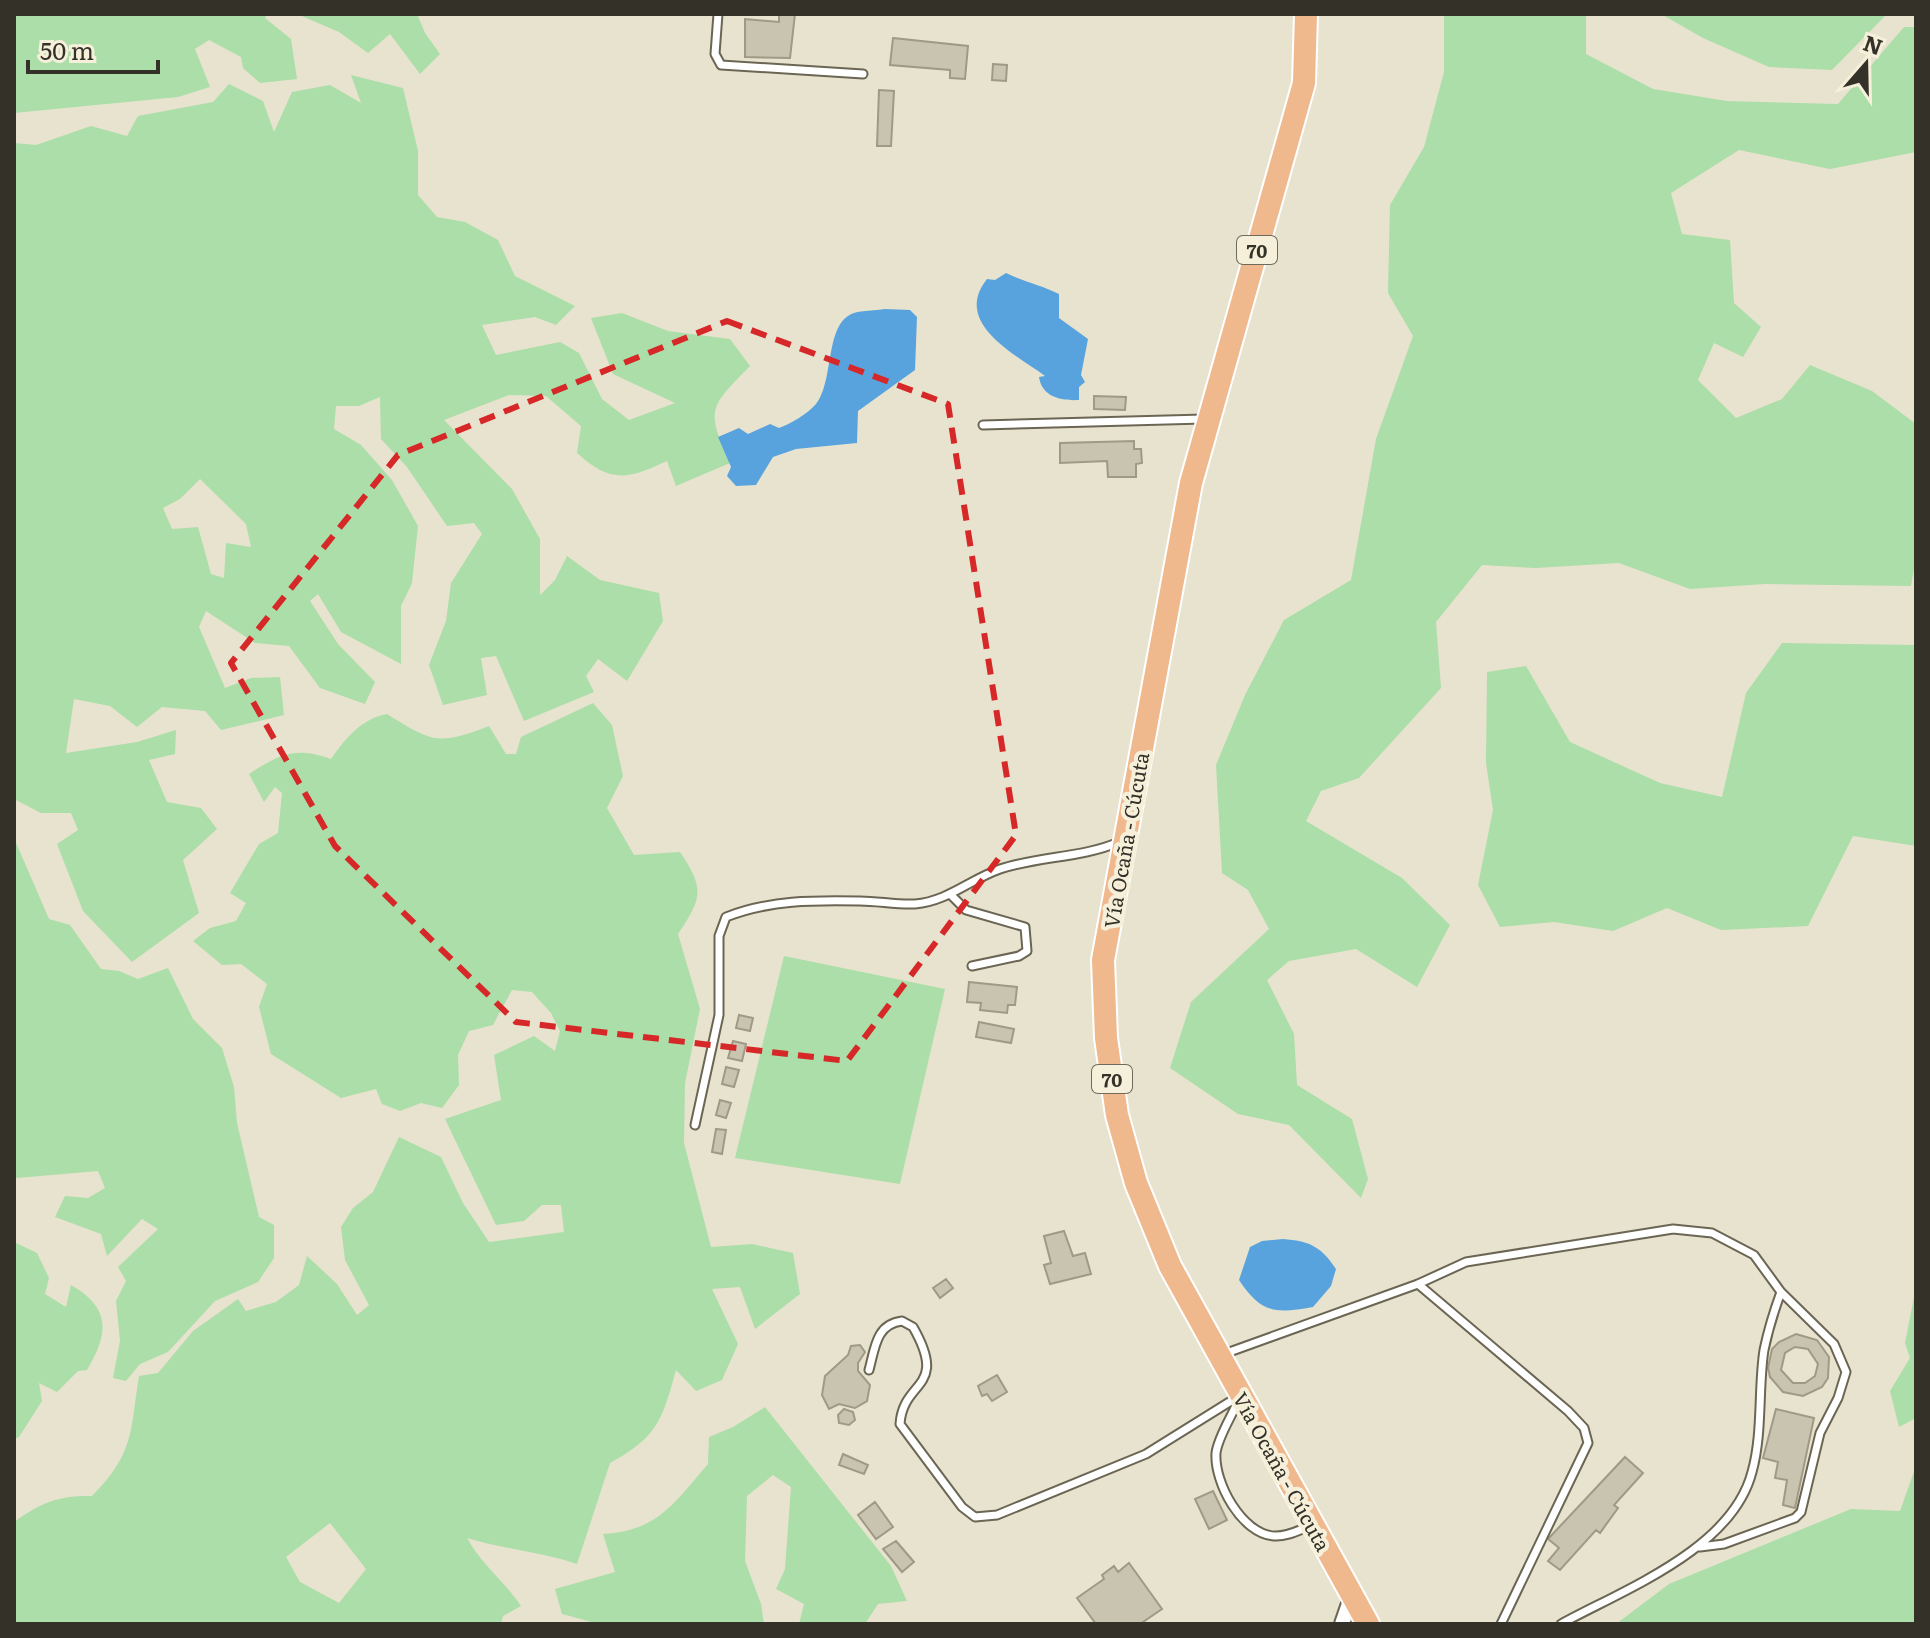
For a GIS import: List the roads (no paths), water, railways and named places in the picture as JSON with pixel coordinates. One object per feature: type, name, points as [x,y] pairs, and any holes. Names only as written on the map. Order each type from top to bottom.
[{"type":"main road","name":"Vía Ocaña - Cúcuta","points":[[1306,14],[1304,83],[1191,483],[1103,960],[1106,1038],[1117,1115],[1136,1183],[1170,1266],[1368,1624]]},
{"type":"street","points":[[1342,1624],[1352,1595]]},
{"type":"lane","points":[[718,14],[715,54],[721,65],[863,74]]},
{"type":"lane","points":[[983,425],[1210,419]]},
{"type":"lane","points":[[695,1125],[719,1015],[719,936],[726,917],[748,908],[780,903],[915,904],[952,896],[968,883],[999,869],[1035,859],[1103,849],[1125,839]]},
{"type":"lane","points":[[952,896],[966,910],[1025,927],[1028,934],[1029,946],[1019,956],[972,966]]},
{"type":"lane","points":[[1219,1356],[1418,1284],[1466,1262],[1673,1229],[1712,1233],[1754,1255],[1781,1292],[1834,1344],[1846,1372],[1838,1398],[1820,1433],[1806,1499],[1795,1518],[1724,1544],[1700,1547]]},
{"type":"lane","points":[[1418,1284],[1568,1411],[1584,1428],[1588,1443],[1501,1624]]},
{"type":"lane","points":[[1561,1624],[1700,1547],[1732,1513],[1752,1474],[1763,1391],[1764,1352],[1781,1292]]},
{"type":"lane","points":[[869,1370],[885,1325],[902,1321],[913,1327],[928,1362],[926,1378],[904,1408],[900,1424],[962,1507],[975,1517],[997,1515],[1146,1454],[1241,1395]]},
{"type":"lane","points":[[1241,1395],[1216,1452],[1218,1468],[1237,1511],[1251,1526],[1270,1536],[1283,1536],[1313,1525]]},
{"type":"water","points":[[1006,273],[1059,294],[1059,318],[1088,339],[1081,375],[1085,382],[1079,387],[1079,400],[1066,400],[1048,393],[1039,377],[1045,376],[1004,347],[982,323],[977,310],[978,295],[987,279],[995,280]]},
{"type":"water","points":[[910,310],[917,317],[915,370],[858,411],[857,443],[796,449],[773,457],[756,485],[736,486],[727,476],[731,467],[718,437],[739,428],[748,434],[770,424],[779,428],[808,412],[822,394],[838,328],[854,313]]},
{"type":"water","points":[[1283,1239],[1314,1246],[1336,1269],[1331,1286],[1313,1307],[1288,1310],[1270,1308],[1254,1299],[1239,1280],[1250,1247],[1262,1241]]}]
